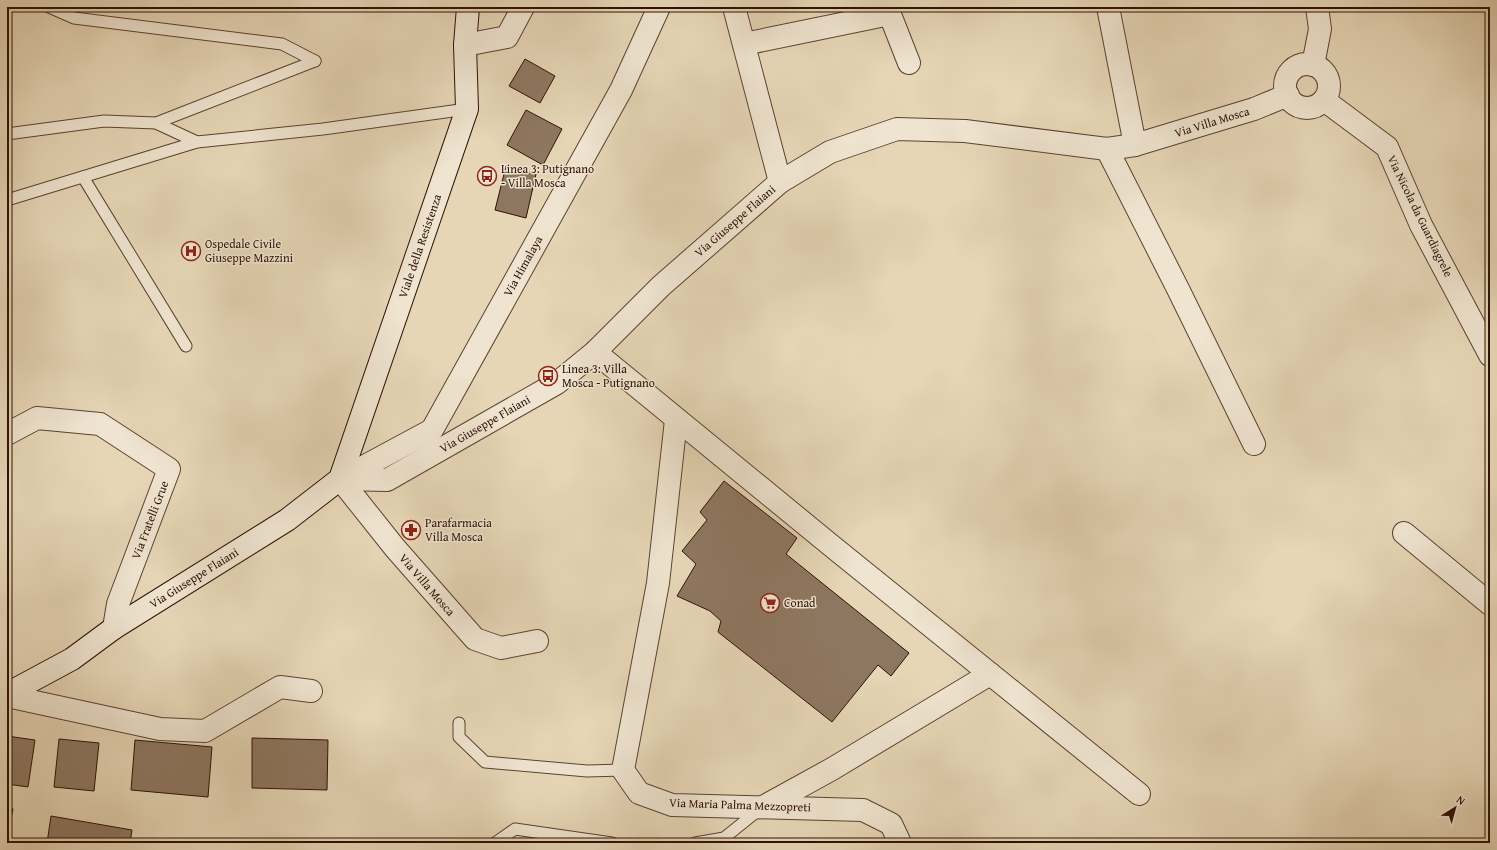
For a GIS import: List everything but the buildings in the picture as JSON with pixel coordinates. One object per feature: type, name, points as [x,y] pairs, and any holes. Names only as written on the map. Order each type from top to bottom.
[{"type":"street","name":"Viale della Resistenza","points":[[340,479],[467,109],[465,46],[468,7]]},
{"type":"street","points":[[465,46],[507,37],[523,7]]},
{"type":"street","name":"Via Himalaya","points":[[340,479],[432,430],[621,90],[659,7]]},
{"type":"street","points":[[734,7],[780,182]]},
{"type":"street","points":[[1108,7],[1135,145]]},
{"type":"street","points":[[1313,65],[1320,29],[1318,7]]},
{"type":"street","points":[[744,44],[889,10],[909,63]]},
{"type":"street","points":[[1313,65],[1325,73],[1328,80],[1328,94],[1324,100],[1312,108],[1304,108],[1292,101],[1288,95],[1286,82],[1289,75],[1299,66],[1313,65]]},
{"type":"street","name":"Via Villa Mosca","points":[[1107,149],[1135,145],[1254,109],[1288,95]]},
{"type":"street","name":"Via Nicola da Guardiagrele","points":[[1324,100],[1387,147],[1421,225],[1490,355]]},
{"type":"street","name":"Via Giuseppe Flaiani","points":[[7,695],[72,659],[114,628],[287,520],[340,479],[387,480],[557,382],[595,352],[661,286],[780,182],[830,152],[898,129],[965,130],[1107,149]]},
{"type":"street","points":[[1107,149],[1254,444]]},
{"type":"street","points":[[595,352],[676,420],[1139,794]]},
{"type":"street","name":"Via Fratelli Grue","points":[[7,434],[37,418],[100,424],[169,469],[118,604],[114,628]]},
{"type":"street","points":[[623,770],[658,583],[676,420]]},
{"type":"street","name":"Via Villa Mosca","points":[[340,479],[395,548],[475,639],[501,648],[537,641]]},
{"type":"street","points":[[1404,533],[1490,604]]},
{"type":"street","points":[[761,808],[832,769],[990,674]]},
{"type":"street","points":[[7,695],[160,729],[204,730],[280,687],[311,691]]},
{"type":"street","name":"Via Maria Palma Mezzopreti","points":[[623,770],[639,793],[672,804],[761,808],[863,810],[891,824],[900,843]]},
{"type":"lane","points":[[49,7],[74,18],[282,44],[315,61],[156,123]]},
{"type":"lane","points":[[7,200],[197,142],[323,129],[467,109]]},
{"type":"lane","points":[[7,134],[104,121],[156,123],[197,142]]},
{"type":"lane","points":[[83,177],[186,346]]},
{"type":"lane","points":[[459,723],[459,737],[485,762],[586,771],[623,770]]},
{"type":"lane","points":[[695,843],[724,838],[761,808]]},
{"type":"lane","points":[[495,843],[515,829],[612,843]]},
{"type":"place","name":"Linea 3: Putignano - Villa Mosca","points":[[487,176]]},
{"type":"place","name":"Ospedale Civile Giuseppe Mazzini","points":[[191,251]]},
{"type":"place","name":"Linea 3: Villa Mosca - Putignano","points":[[548,376]]},
{"type":"place","name":"Parafarmacia Villa Mosca","points":[[411,530]]},
{"type":"place","name":"Conad","points":[[770,603]]}]
